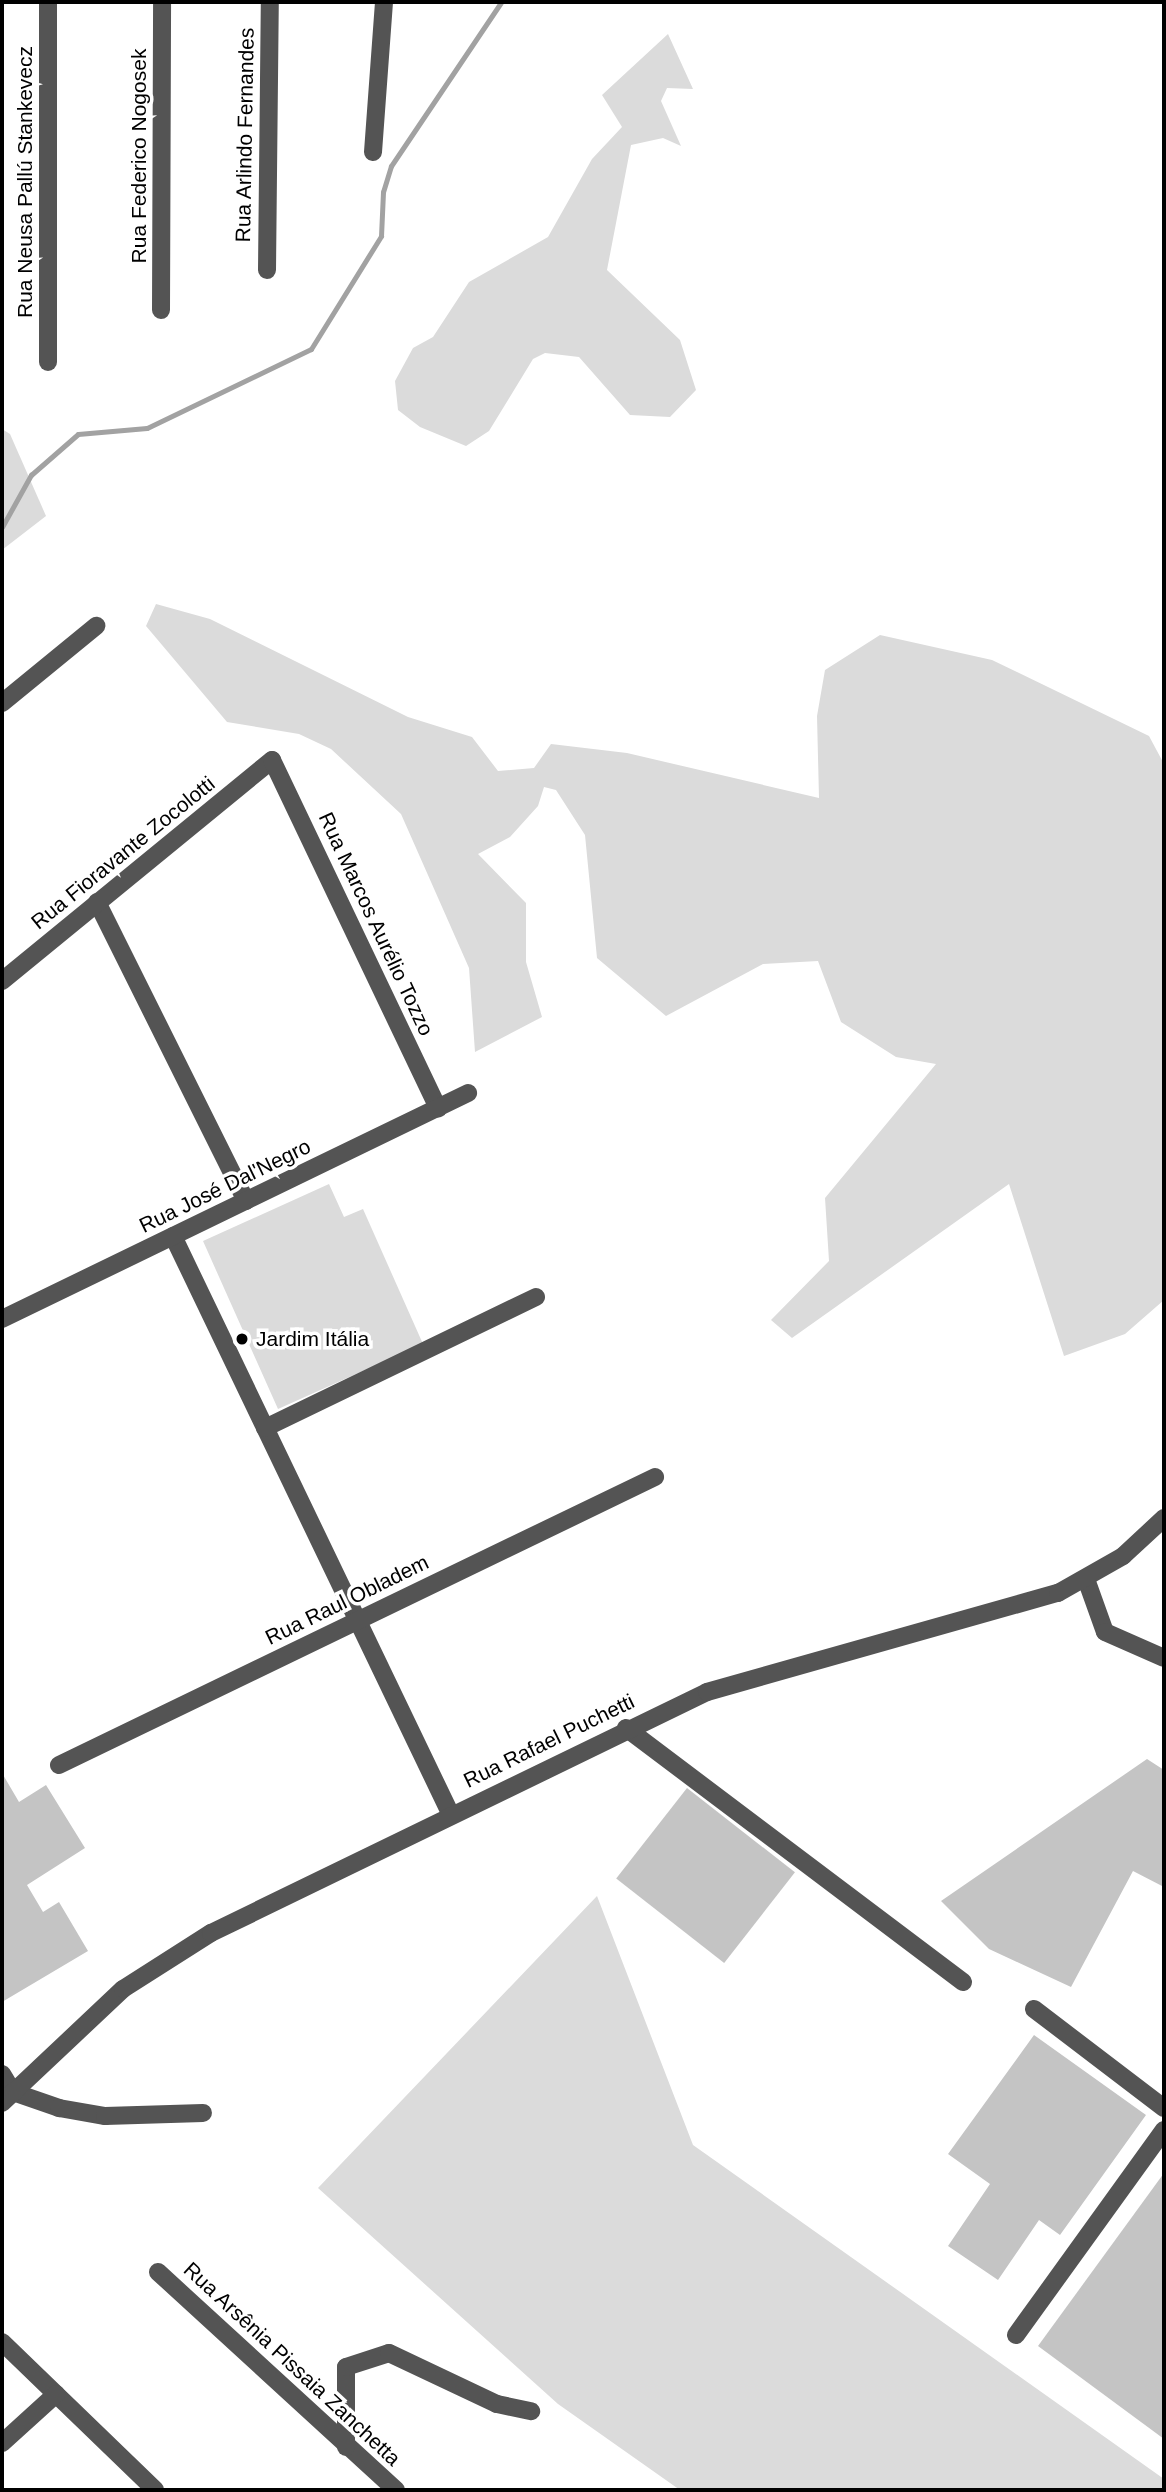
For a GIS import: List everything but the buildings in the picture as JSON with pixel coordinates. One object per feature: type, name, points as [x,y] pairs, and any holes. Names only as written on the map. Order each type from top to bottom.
[{"type":"street","name":"Rua Neusa Pallú Stankevecz","points":[[48,2],[48,362]]},
{"type":"street","name":"Rua Federico Nogosek","points":[[160,310],[162,2]]},
{"type":"street","name":"Rua Arlindo Fernandes","points":[[267,270],[270,2]]},
{"type":"street","points":[[373,152],[384,2]]},
{"type":"street","points":[[2,703],[96,626]]},
{"type":"street","name":"Rua Fioravante Zocolotti","points":[[2,981],[272,760]]},
{"type":"street","name":"Rua Marcos Aurélio Tozzo","points":[[272,760],[438,1108]]},
{"type":"street","points":[[97,902],[246,1201]]},
{"type":"street","name":"Rua José Dal'Negro","points":[[2,1320],[468,1093]]},
{"type":"street","points":[[173,1236],[451,1815]]},
{"type":"street","points":[[265,1428],[536,1297]]},
{"type":"street","name":"Rua Raul Obladem","points":[[60,1765],[655,1477]]},
{"type":"street","name":"Rua Rafael Puchetti","points":[[7,2097],[151,1968],[451,1815],[626,1728],[707,1692],[999,1613],[1086,1580],[1164,1518]]},
{"type":"street","points":[[1086,1580],[1105,1632],[1164,1658]]},
{"type":"street","points":[[626,1728],[963,1982]]},
{"type":"street","points":[[1034,2009],[1164,2108]]},
{"type":"street","points":[[2,2074],[7,2097],[105,2116],[203,2113]]},
{"type":"street","points":[[1016,2335],[1164,2130]]},
{"type":"street","name":"Rua Arsênia Pissaia Zanchetta","points":[[158,2272],[396,2490]]},
{"type":"street","points":[[2,2342],[155,2490]]},
{"type":"street","points":[[346,2447],[346,2367],[389,2353],[497,2404],[531,2411]]},
{"type":"street","points":[[2,2443],[56,2395]]},
{"type":"shaded area","points":[[668,34],[693,89],[667,88],[661,101],[681,146],[663,138],[631,145],[607,270],[680,340],[696,390],[670,417],[630,415],[579,357],[545,353],[533,359],[489,431],[466,446],[420,427],[398,410],[395,381],[413,348],[433,337],[469,282],[548,237],[592,159],[622,127],[602,95]]},
{"type":"shaded area","points":[[2,429],[10,434],[46,516],[2,550]]},
{"type":"shaded area","points":[[156,604],[210,619],[408,717],[472,737],[498,771],[534,768],[551,744],[627,753],[819,798],[817,716],[825,670],[880,635],[992,660],[1149,736],[1164,764],[1164,1300],[1125,1334],[1064,1356],[1009,1184],[792,1338],[771,1320],[829,1261],[825,1198],[936,1064],[896,1057],[841,1022],[818,961],[763,964],[666,1016],[597,958],[585,835],[556,790],[544,787],[538,806],[510,837],[478,854],[526,903],[526,962],[542,1017],[475,1052],[469,968],[401,814],[331,749],[299,734],[227,722],[146,626]]},
{"type":"shaded area","points":[[329,1184],[344,1217],[363,1209],[423,1344],[278,1409],[203,1241]]},
{"type":"shaded area","points":[[597,1896],[693,2145],[1164,2479],[1164,2490],[680,2490],[558,2404],[318,2188]]},
{"type":"waterway","points":[[2,527],[31,475],[78,434],[147,428],[311,349],[381,236],[383,192],[391,166],[501,2]]},
{"type":"place","name":"Jardim Itália","points":[[242,1339]]}]
